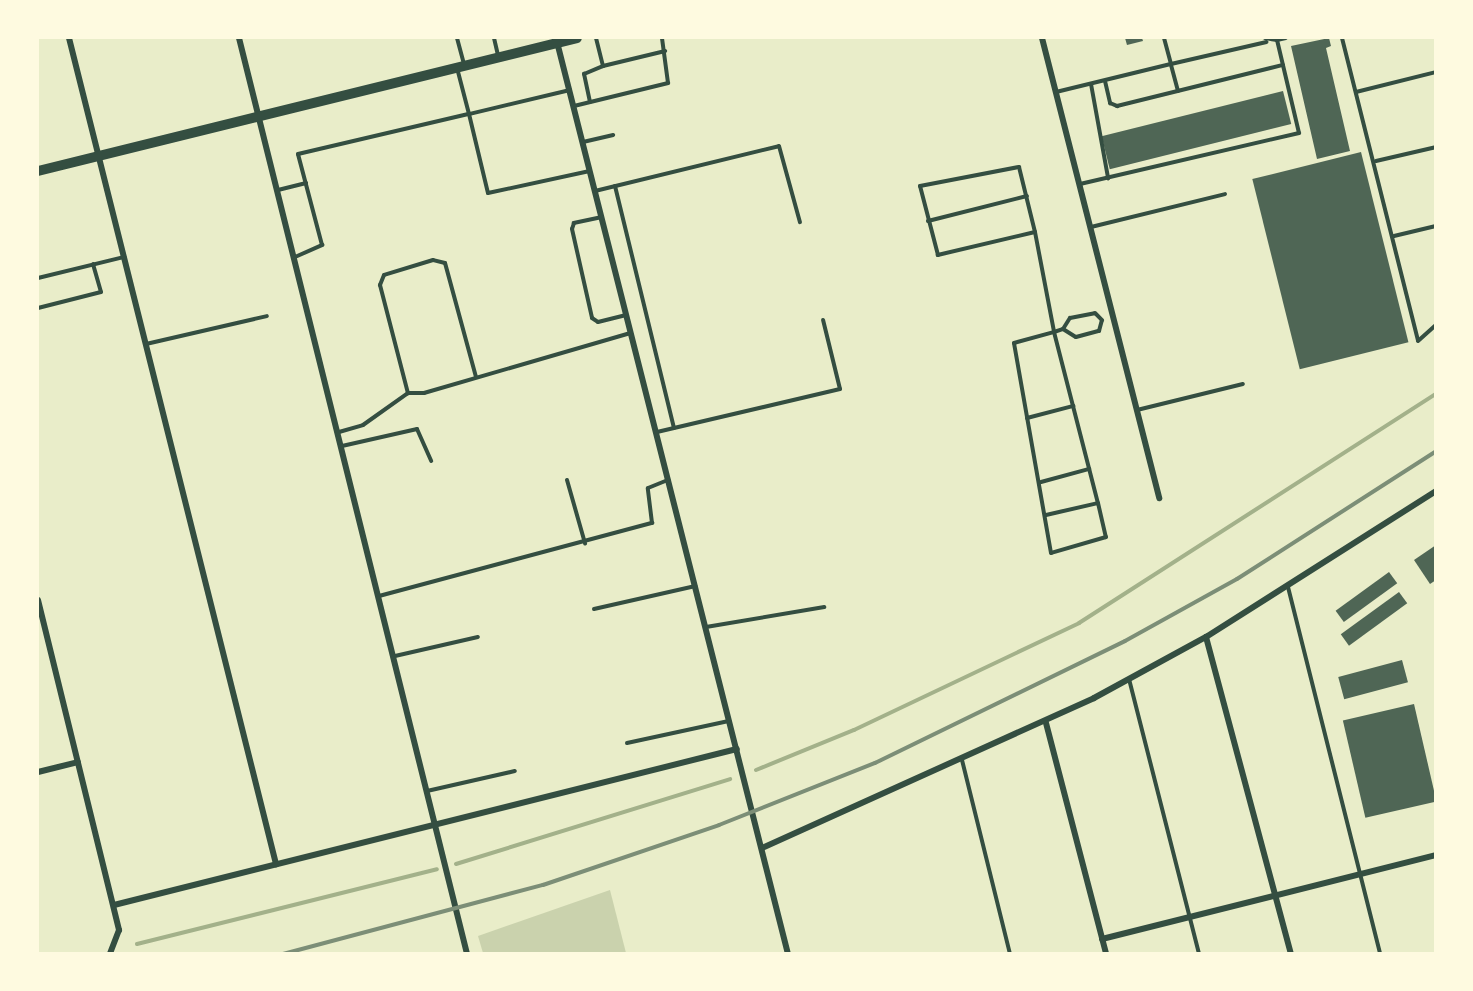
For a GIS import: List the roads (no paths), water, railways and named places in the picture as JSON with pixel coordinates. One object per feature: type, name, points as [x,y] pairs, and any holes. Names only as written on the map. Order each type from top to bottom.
[{"type":"main road","points":[[38,171],[498,57],[557,40],[577,38]]},
{"type":"street","points":[[69,38],[276,864]]},
{"type":"street","points":[[239,38],[395,656],[467,954]]},
{"type":"street","points":[[1042,38],[1159,498]]},
{"type":"street","points":[[557,40],[788,954]]},
{"type":"street","points":[[762,848],[1047,723],[1206,637],[1436,491]]},
{"type":"street","points":[[38,600],[114,905],[119,930],[113,952]]},
{"type":"street","points":[[1206,637],[1291,954]]},
{"type":"street","points":[[1047,723],[1106,954]]},
{"type":"street","points":[[114,905],[737,749]]},
{"type":"street","points":[[38,772],[78,762]]},
{"type":"street","points":[[1102,939],[1436,855]]},
{"type":"lane","points":[[457,38],[469,114],[488,193],[590,171]]},
{"type":"lane","points":[[494,38],[498,57]]},
{"type":"lane","points":[[596,38],[603,66]]},
{"type":"lane","points":[[574,106],[668,83],[662,38]]},
{"type":"lane","points":[[1164,38],[1178,91]]},
{"type":"lane","points":[[1056,92],[1266,40],[1286,38]]},
{"type":"lane","points":[[1342,38],[1376,161],[1418,341],[1436,325]]},
{"type":"lane","points":[[1079,184],[1299,133],[1276,40]]},
{"type":"lane","points":[[591,102],[584,74],[603,66],[665,51]]},
{"type":"lane","points":[[1105,81],[1110,103],[1117,106],[1282,65]]},
{"type":"lane","points":[[1356,92],[1436,72]]},
{"type":"lane","points":[[1091,84],[1108,178]]},
{"type":"lane","points":[[295,257],[322,245],[298,154],[570,90]]},
{"type":"lane","points":[[583,142],[613,135]]},
{"type":"lane","points":[[595,191],[778,146],[801,222]]},
{"type":"lane","points":[[1376,161],[1436,147]]},
{"type":"lane","points":[[1035,232],[938,255],[920,186],[1019,167],[1035,232],[1054,332],[1106,537],[1052,554],[1041,482],[1014,343],[1054,332],[1063,329],[1070,318],[1095,313],[1102,320]]},
{"type":"lane","points":[[278,190],[306,183]]},
{"type":"lane","points":[[615,186],[674,428]]},
{"type":"lane","points":[[1090,227],[1225,194]]},
{"type":"lane","points":[[928,221],[1027,196]]},
{"type":"lane","points":[[602,217],[574,223],[572,229],[592,318],[598,322],[627,315]]},
{"type":"lane","points":[[1394,236],[1436,226]]},
{"type":"lane","points":[[38,278],[124,257]]},
{"type":"lane","points":[[408,393],[380,285],[384,275],[433,260],[445,263],[476,377]]},
{"type":"lane","points":[[38,308],[101,292],[93,264]]},
{"type":"lane","points":[[146,344],[267,316]]},
{"type":"lane","points":[[1102,320],[1114,318]]},
{"type":"lane","points":[[657,432],[840,389],[823,320]]},
{"type":"lane","points":[[1063,329],[1076,337],[1099,331],[1102,320]]},
{"type":"lane","points":[[339,432],[363,425],[408,393],[476,377],[631,333]]},
{"type":"lane","points":[[1136,410],[1243,384]]},
{"type":"lane","points":[[1027,418],[1073,406]]},
{"type":"lane","points":[[342,446],[417,429],[431,461]]},
{"type":"lane","points":[[1041,482],[1089,469]]},
{"type":"lane","points":[[567,480],[585,543]]},
{"type":"lane","points":[[379,596],[585,543],[652,523],[648,488],[669,480]]},
{"type":"lane","points":[[1046,515],[1098,503]]},
{"type":"lane","points":[[594,609],[696,586]]},
{"type":"lane","points":[[1288,587],[1380,954]]},
{"type":"lane","points":[[706,627],[824,608]]},
{"type":"lane","points":[[395,656],[478,637]]},
{"type":"lane","points":[[1129,679],[1199,954]]},
{"type":"lane","points":[[627,742],[730,721]]},
{"type":"lane","points":[[962,760],[1010,954]]},
{"type":"lane","points":[[427,791],[515,771]]},
{"type":"lane","points":[[1436,824],[1436,829]]},
{"type":"waterway","points":[[756,770],[854,730],[1079,623],[1436,394]]},
{"type":"waterway","points":[[456,864],[730,779]]},
{"type":"waterway","points":[[137,944],[437,869]]},
{"type":"railway","points":[[283,954],[543,885],[719,825],[875,763],[1125,641],[1237,579],[1436,451]]}]
